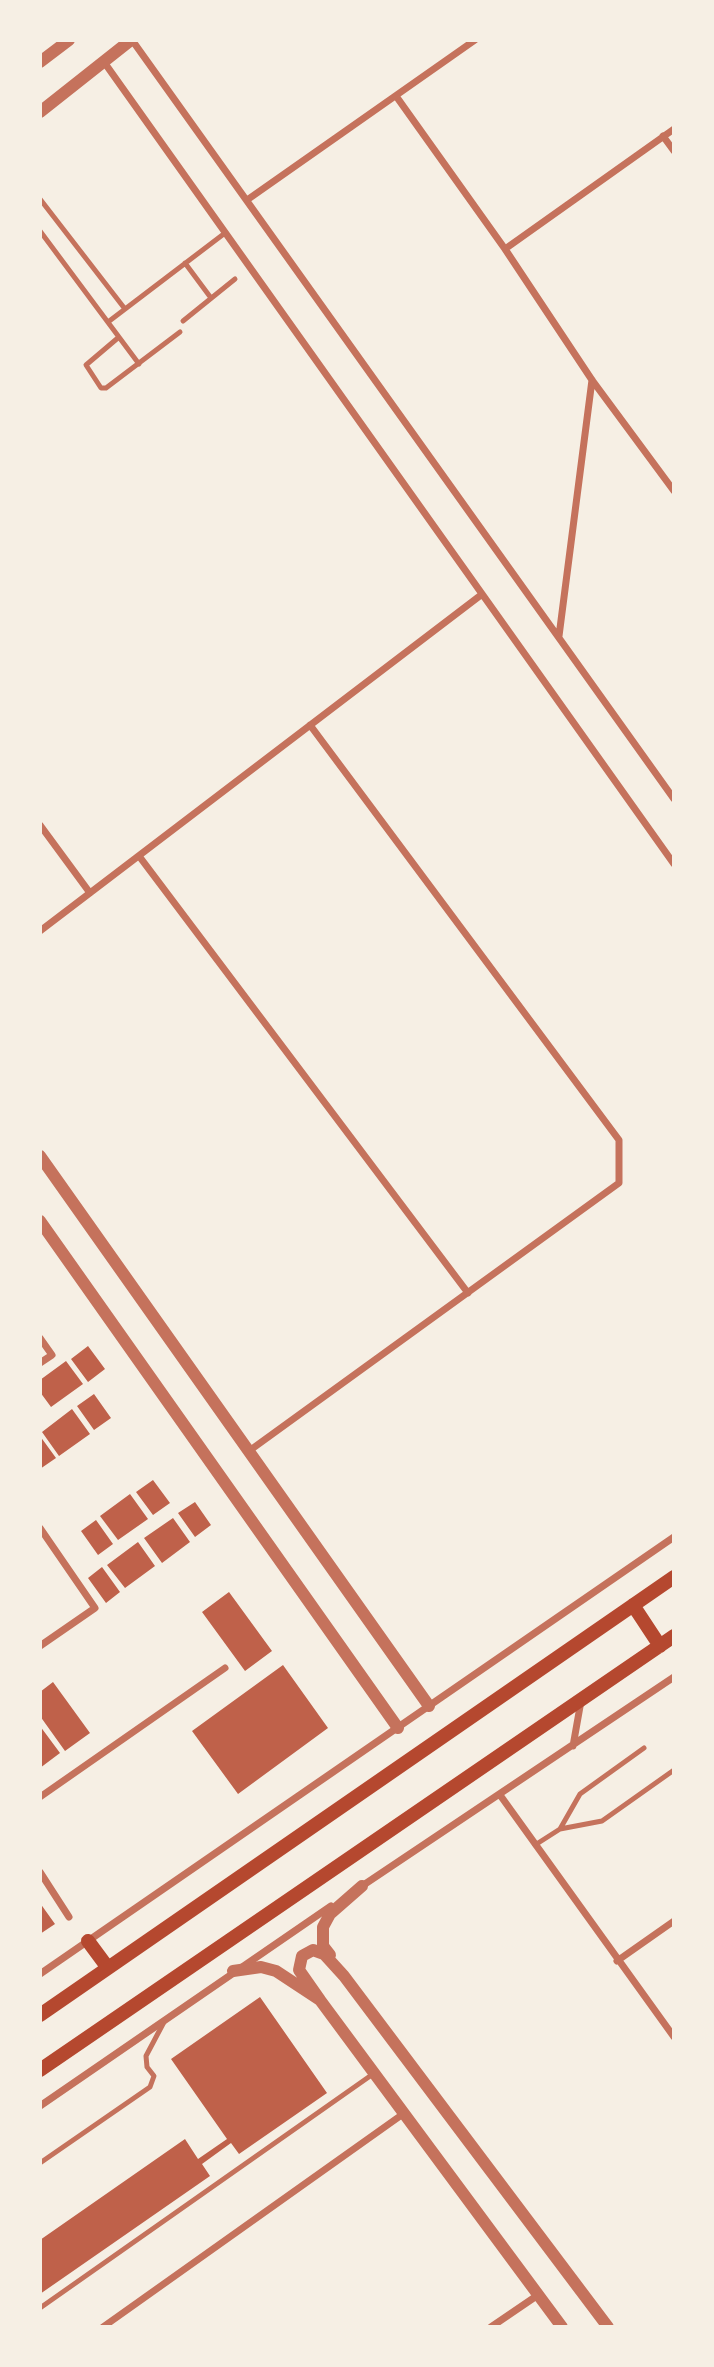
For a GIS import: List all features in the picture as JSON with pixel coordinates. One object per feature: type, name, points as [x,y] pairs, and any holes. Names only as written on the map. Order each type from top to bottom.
[{"type":"main road","points":[[40,2015],[674,1577]]},
{"type":"main road","points":[[634,1605],[660,1646]]},
{"type":"main road","points":[[40,2070],[674,1636]]},
{"type":"main road","points":[[88,1941],[108,1968]]},
{"type":"street","points":[[40,62],[69,40]]},
{"type":"street","points":[[40,112],[132,40],[674,799]]},
{"type":"street","points":[[247,200],[475,40]]},
{"type":"street","points":[[104,62],[674,864]]},
{"type":"street","points":[[396,96],[505,249],[592,380],[674,491]]},
{"type":"street","points":[[505,249],[674,129]]},
{"type":"street","points":[[663,136],[674,151]]},
{"type":"street","points":[[559,637],[592,380]]},
{"type":"street","points":[[40,931],[481,595]]},
{"type":"street","points":[[248,1451],[619,1184],[619,1140],[310,725]]},
{"type":"street","points":[[40,825],[90,893]]},
{"type":"street","points":[[139,856],[468,1293]]},
{"type":"street","points":[[40,1156],[429,1706]]},
{"type":"street","points":[[40,1221],[398,1728]]},
{"type":"street","points":[[40,1338],[52,1355],[40,1363]]},
{"type":"street","points":[[40,1528],[95,1608],[40,1646]]},
{"type":"street","points":[[40,1974],[674,1537]]},
{"type":"street","points":[[40,1797],[225,1668]]},
{"type":"street","points":[[40,2106],[233,1971],[674,1677]]},
{"type":"street","points":[[573,1746],[581,1700]]},
{"type":"street","points":[[500,1795],[674,2037]]},
{"type":"street","points":[[40,1872],[69,1917]]},
{"type":"street","points":[[362,1886],[330,1914],[323,1927],[323,1946],[608,2327]]},
{"type":"street","points":[[617,1961],[674,1922]]},
{"type":"street","points":[[344,1976],[324,1954],[313,1950],[302,1956],[299,1970],[320,2000],[562,2327]]},
{"type":"street","points":[[233,1971],[261,1967],[276,1970],[320,2000]]},
{"type":"street","points":[[103,2327],[403,2114]]},
{"type":"street","points":[[491,2327],[538,2295]]},
{"type":"lane","points":[[40,199],[125,309]]},
{"type":"lane","points":[[40,231],[139,364]]},
{"type":"lane","points":[[108,322],[225,233]]},
{"type":"lane","points":[[185,263],[211,298]]},
{"type":"lane","points":[[183,321],[235,279]]},
{"type":"lane","points":[[119,337],[86,365],[96,384],[106,388],[180,332]]},
{"type":"lane","points":[[560,1829],[580,1794],[644,1748]]},
{"type":"lane","points":[[535,1845],[560,1829],[603,1821],[674,1770]]},
{"type":"lane","points":[[40,2162],[150,2087],[154,2076],[147,2067],[146,2056],[168,2017]]},
{"type":"lane","points":[[40,2308],[374,2074]]},
{"type":"building","points":[[88,1346],[105,1369],[88,1382],[71,1359]]},
{"type":"building","points":[[66,1361],[83,1384],[51,1407],[40,1392],[40,1380]]},
{"type":"building","points":[[94,1394],[111,1418],[94,1430],[77,1406]]},
{"type":"building","points":[[72,1409],[90,1434],[59,1456],[42,1432]]},
{"type":"building","points":[[40,1436],[56,1458],[40,1469]]},
{"type":"building","points":[[153,1480],[170,1503],[153,1515],[136,1492]]},
{"type":"building","points":[[130,1494],[148,1519],[118,1540],[100,1516]]},
{"type":"building","points":[[195,1502],[211,1525],[195,1537],[178,1513]]},
{"type":"building","points":[[173,1518],[190,1542],[162,1563],[144,1538]]},
{"type":"building","points":[[96,1520],[113,1544],[98,1555],[81,1531]]},
{"type":"building","points":[[138,1542],[155,1566],[125,1588],[107,1565]]},
{"type":"building","points":[[102,1567],[120,1592],[106,1603],[88,1578]]},
{"type":"building","points":[[229,1592],[272,1651],[245,1671],[202,1612]]},
{"type":"building","points":[[283,1665],[328,1728],[238,1794],[192,1731]]},
{"type":"building","points":[[53,1682],[90,1733],[65,1751],[40,1716],[40,1692]]},
{"type":"building","points":[[40,1726],[60,1753],[40,1768]]},
{"type":"building","points":[[40,1903],[55,1924],[40,1934]]},
{"type":"building","points":[[260,1997],[327,2093],[239,2154],[231,2143],[202,2164],[210,2176],[40,2294],[40,2240],[185,2139],[198,2159],[227,2139],[171,2059]]}]
